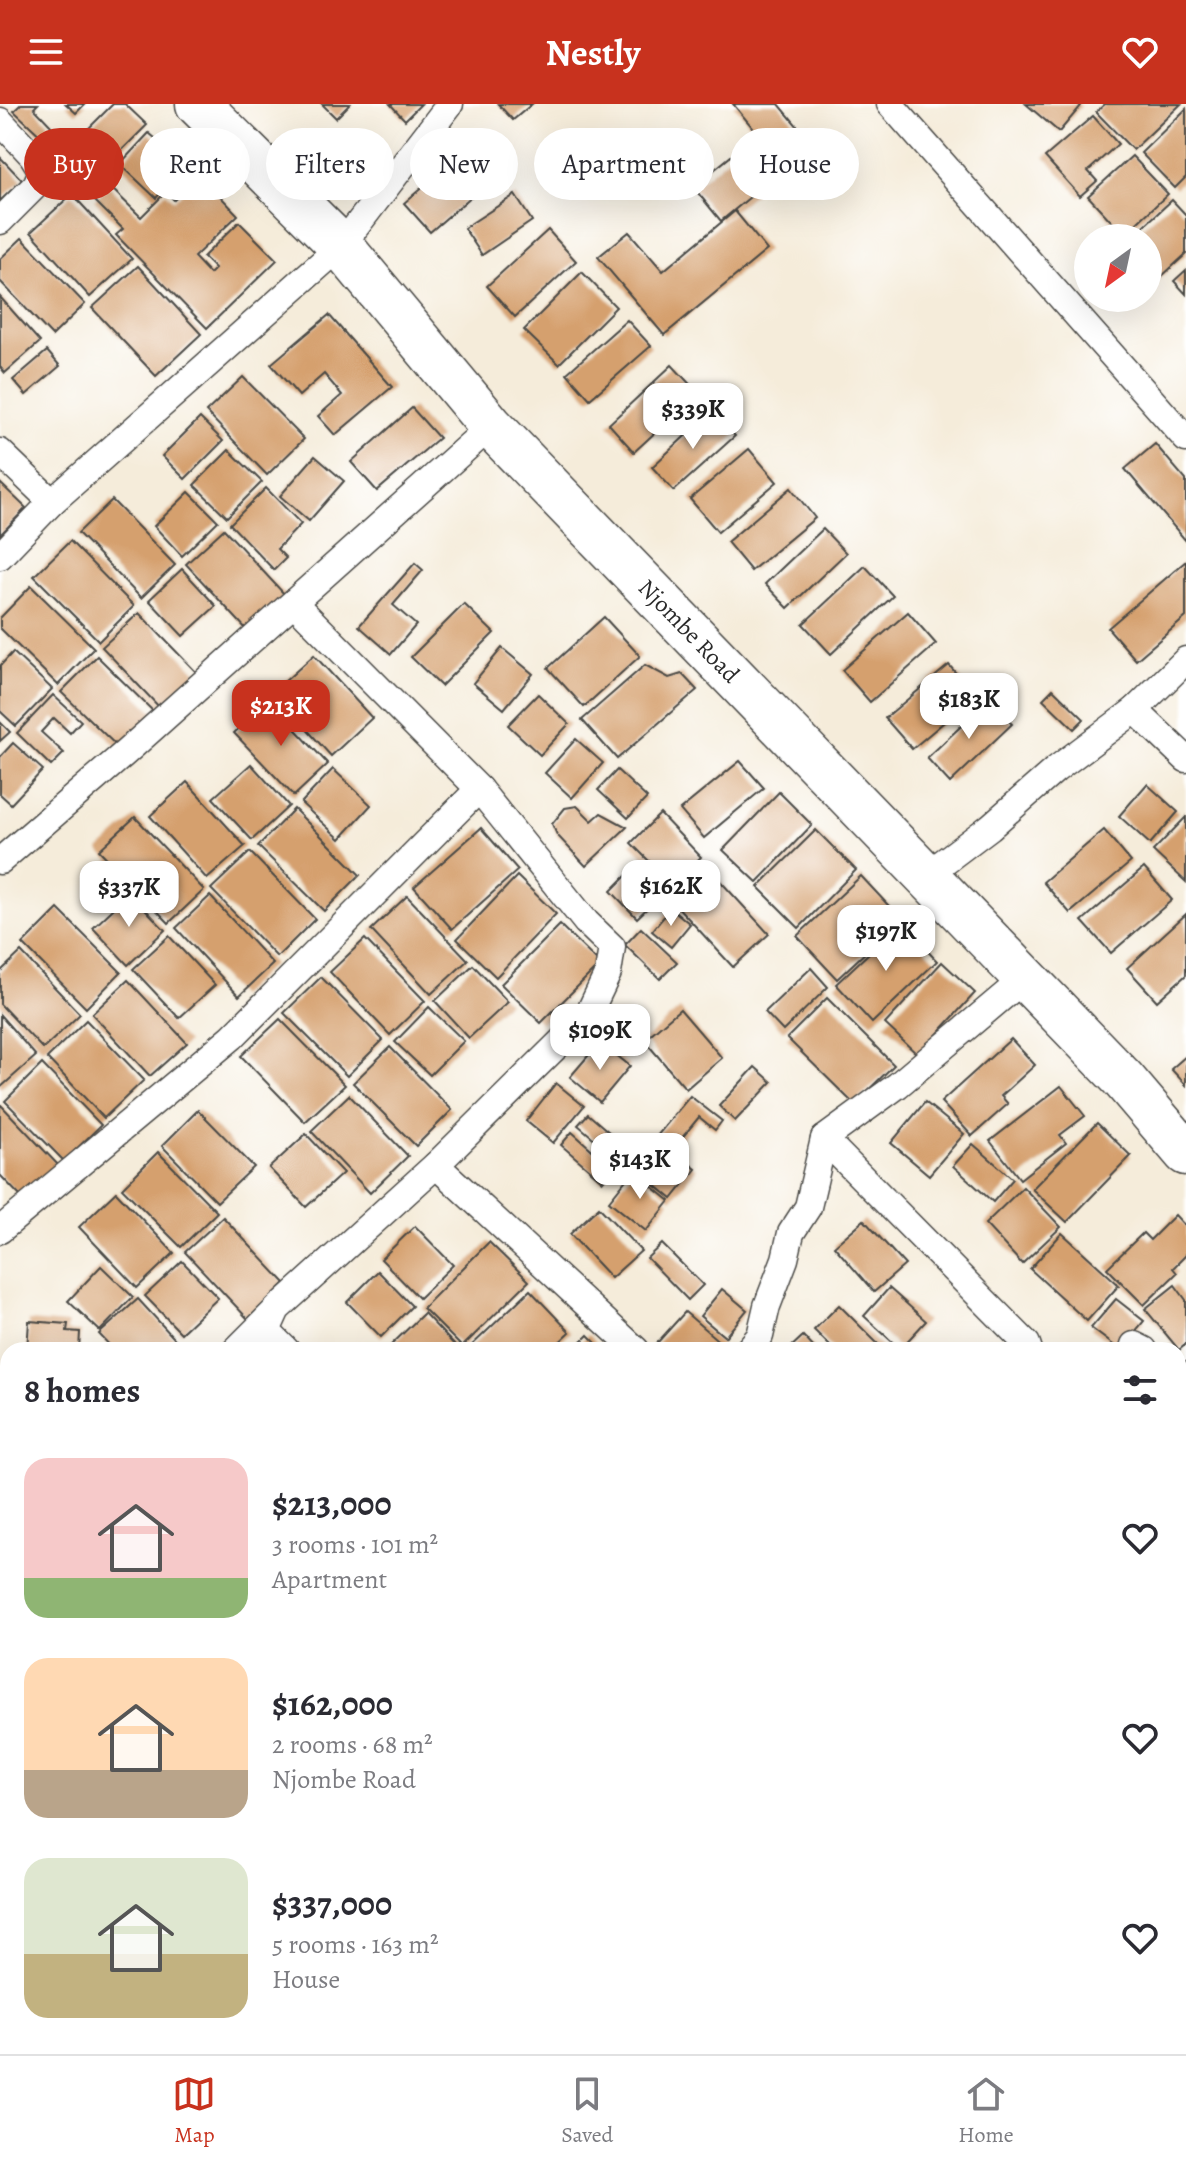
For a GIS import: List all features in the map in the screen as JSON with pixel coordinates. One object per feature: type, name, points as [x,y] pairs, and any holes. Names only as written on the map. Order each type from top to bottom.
[{"type":"highway","name":"Njombe Road","points":[[198,104],[341,246],[491,426],[1123,1079],[1186,1153]]},
{"type":"street","points":[[0,556],[52,502],[341,246],[450,104]]},
{"type":"street","points":[[890,104],[1186,439]]},
{"type":"street","points":[[0,121],[32,155],[42,171],[36,185],[0,221]]},
{"type":"street","points":[[0,861],[491,426]]},
{"type":"street","points":[[0,452],[52,502]]},
{"type":"street","points":[[244,1342],[436,1165],[588,1015],[608,973],[612,947],[586,922],[479,789],[294,603]]},
{"type":"street","points":[[925,876],[990,827],[1055,770],[1135,710],[1186,660]]},
{"type":"street","points":[[1135,710],[1186,759]]},
{"type":"street","points":[[0,1230],[232,1037],[479,789]]},
{"type":"street","points":[[755,1342],[760,1336],[791,1233],[808,1207],[824,1139],[898,1085],[1025,978]]},
{"type":"street","points":[[824,1139],[1025,1342]]},
{"type":"street","points":[[436,1165],[627,1342]]},
{"type":"street","points":[[277,1309],[267,1331],[278,1342]]},
{"type":"building","points":[[21,104],[38,104],[34,108],[53,128],[32,128],[14,111]]},
{"type":"building","points":[[66,104],[85,104],[76,113]]},
{"type":"building","points":[[113,104],[125,104],[147,125],[140,128],[140,132],[124,148],[124,128],[89,128]]},
{"type":"building","points":[[322,104],[350,104],[336,118]]},
{"type":"building","points":[[390,104],[421,104],[405,120]]},
{"type":"building","points":[[498,104],[532,104],[513,120]]},
{"type":"building","points":[[733,104],[779,104],[799,128],[753,128]]},
{"type":"building","points":[[1026,104],[1078,104],[1081,106],[1059,132]]},
{"type":"building","points":[[1105,104],[1181,104],[1133,150],[1096,112]]},
{"type":"building","points":[[1186,109],[1186,177],[1175,188],[1141,153]]},
{"type":"building","points":[[1093,116],[1118,144],[1088,171],[1097,181],[1080,196],[1045,157]]},
{"type":"building","points":[[140,143],[140,183],[124,168],[124,160]]},
{"type":"building","points":[[1132,156],[1168,194],[1136,224],[1114,224],[1088,196]]},
{"type":"building","points":[[0,157],[22,180],[0,201]]},
{"type":"building","points":[[730,157],[730,200],[746,200],[721,221],[704,200],[714,200],[714,170]]},
{"type":"building","points":[[410,198],[467,200],[430,232],[404,203]]},
{"type":"building","points":[[66,200],[78,200],[132,259],[90,297],[31,232]]},
{"type":"building","points":[[94,200],[123,200],[141,217],[158,200],[224,200],[238,215],[194,257],[210,274],[215,269],[203,257],[239,222],[277,260],[207,328],[116,235],[123,229]]},
{"type":"building","points":[[507,200],[518,200],[532,221],[482,255],[464,228]]},
{"type":"building","points":[[1172,200],[1186,215],[1186,254],[1162,276],[1162,224],[1146,224]]},
{"type":"building","points":[[735,211],[767,250],[664,335],[598,257],[629,232],[663,271]]},
{"type":"building","points":[[548,230],[576,261],[515,317],[487,286]]},
{"type":"building","points":[[22,238],[85,304],[52,336],[0,281],[0,259]]},
{"type":"building","points":[[138,266],[201,334],[156,376],[92,308]]},
{"type":"building","points":[[1186,270],[1186,294],[1174,281]]},
{"type":"building","points":[[582,272],[616,307],[559,364],[524,330]]},
{"type":"building","points":[[0,297],[40,342],[5,373],[0,367]]},
{"type":"building","points":[[329,315],[392,387],[335,435],[318,416],[342,395],[324,374],[299,396],[271,364]]},
{"type":"building","points":[[627,320],[651,346],[590,399],[567,373]]},
{"type":"building","points":[[47,351],[60,366],[26,395],[13,380]]},
{"type":"building","points":[[672,365],[698,393],[634,452],[609,424]]},
{"type":"building","points":[[243,377],[304,439],[267,475],[206,412]]},
{"type":"building","points":[[412,408],[439,438],[377,491],[351,462]]},
{"type":"building","points":[[712,411],[735,436],[674,491],[652,467]]},
{"type":"building","points":[[200,418],[223,441],[185,479],[162,456]]},
{"type":"building","points":[[1155,444],[1186,480],[1186,541],[1125,469]]},
{"type":"building","points":[[749,449],[777,482],[718,532],[690,499]]},
{"type":"building","points":[[229,450],[262,482],[227,517],[194,485]]},
{"type":"building","points":[[315,456],[344,481],[309,521],[280,496]]},
{"type":"building","points":[[0,483],[26,508],[0,535]]},
{"type":"building","points":[[266,488],[301,524],[277,549],[286,558],[274,570],[230,524]]},
{"type":"building","points":[[791,488],[815,518],[751,571],[727,542]]},
{"type":"building","points":[[189,492],[218,521],[182,556],[154,526]]},
{"type":"building","points":[[112,500],[175,565],[141,598],[78,533]]},
{"type":"building","points":[[224,529],[286,596],[248,631],[186,564]]},
{"type":"building","points":[[823,529],[846,553],[788,608],[765,584]]},
{"type":"building","points":[[70,541],[134,606],[99,641],[34,576]]},
{"type":"building","points":[[1186,561],[1186,617],[1136,660],[1108,628]]},
{"type":"building","points":[[415,563],[423,570],[393,605],[416,625],[391,654],[359,626]]},
{"type":"building","points":[[865,566],[893,596],[831,654],[803,624]]},
{"type":"building","points":[[182,569],[216,606],[183,636],[149,600]]},
{"type":"building","points":[[31,586],[94,648],[58,685],[0,628],[0,618]]},
{"type":"building","points":[[464,604],[494,633],[441,686],[411,657]]},
{"type":"building","points":[[908,612],[936,644],[870,702],[842,670]]},
{"type":"building","points":[[139,613],[200,676],[163,711],[102,647]]},
{"type":"building","points":[[604,617],[640,656],[584,707],[548,668]]},
{"type":"building","points":[[502,648],[533,674],[504,709],[473,683]]},
{"type":"building","points":[[13,652],[52,689],[16,726],[0,711],[0,666]]},
{"type":"building","points":[[314,655],[372,718],[331,756],[273,692]]},
{"type":"building","points":[[97,656],[158,716],[123,752],[61,692]]},
{"type":"building","points":[[645,665],[669,678],[682,674],[697,690],[617,759],[582,720]]},
{"type":"building","points":[[949,665],[975,696],[912,749],[885,718]]},
{"type":"building","points":[[1053,689],[1084,719],[1074,729],[1043,699]]},
{"type":"building","points":[[538,694],[569,724],[540,755],[508,725]]},
{"type":"building","points":[[53,695],[81,721],[70,733],[54,718],[41,732],[64,753],[51,766],[17,733]]},
{"type":"building","points":[[268,700],[328,764],[294,796],[234,733]]},
{"type":"building","points":[[989,700],[1012,724],[950,783],[927,758]]},
{"type":"building","points":[[0,722],[10,732],[0,741]]},
{"type":"building","points":[[576,739],[603,763],[572,798],[545,773]]},
{"type":"building","points":[[13,743],[43,770],[11,804],[0,794],[0,757]]},
{"type":"building","points":[[740,761],[764,788],[704,838],[680,810]]},
{"type":"building","points":[[251,764],[289,806],[252,840],[213,798]]},
{"type":"building","points":[[333,769],[371,805],[340,839],[301,803]]},
{"type":"building","points":[[617,770],[647,798],[628,818],[598,790]]},
{"type":"building","points":[[187,782],[245,846],[207,879],[150,816]]},
{"type":"building","points":[[1147,784],[1178,812],[1150,844],[1119,816]]},
{"type":"building","points":[[779,792],[812,825],[757,882],[723,850]]},
{"type":"building","points":[[577,806],[592,821],[601,813],[627,827],[586,866],[557,835],[552,824],[565,808]]},
{"type":"building","points":[[294,809],[360,875],[324,911],[258,846]]},
{"type":"building","points":[[660,814],[701,857],[637,918],[611,891],[634,868],[647,882],[659,871],[631,843]]},
{"type":"building","points":[[135,817],[204,890],[169,923],[99,850]]},
{"type":"building","points":[[1186,817],[1186,882],[1153,851]]},
{"type":"building","points":[[481,828],[518,870],[452,929],[414,887]]},
{"type":"building","points":[[816,830],[856,870],[799,928],[758,887]]},
{"type":"building","points":[[1104,830],[1131,862],[1070,913],[1043,882]]},
{"type":"building","points":[[250,852],[315,919],[277,957],[211,889]]},
{"type":"building","points":[[1144,868],[1172,900],[1111,953],[1082,921]]},
{"type":"building","points":[[711,871],[769,934],[733,967],[675,904]]},
{"type":"building","points":[[517,876],[556,914],[496,977],[457,939]]},
{"type":"building","points":[[861,876],[901,919],[837,979],[797,936]]},
{"type":"building","points":[[130,893],[165,930],[128,965],[93,928]]},
{"type":"building","points":[[210,896],[273,964],[239,996],[176,928]]},
{"type":"building","points":[[407,896],[468,960],[431,994],[371,930]]},
{"type":"building","points":[[671,908],[690,924],[671,947],[652,931]]},
{"type":"building","points":[[58,909],[121,972],[86,1008],[23,944]]},
{"type":"building","points":[[1186,914],[1186,975],[1157,1001],[1127,968]]},
{"type":"building","points":[[901,923],[937,961],[872,1023],[836,984]]},
{"type":"building","points":[[560,925],[600,964],[541,1023],[501,984]]},
{"type":"building","points":[[641,928],[677,962],[660,979],[625,945]]},
{"type":"building","points":[[169,936],[215,985],[179,1018],[133,969]]},
{"type":"building","points":[[365,939],[425,1001],[390,1035],[330,972]]},
{"type":"building","points":[[21,952],[80,1014],[43,1049],[0,1004],[0,972]]},
{"type":"building","points":[[942,962],[975,993],[918,1055],[885,1024]]},
{"type":"building","points":[[473,965],[508,1002],[469,1038],[435,1001]]},
{"type":"building","points":[[811,968],[828,987],[783,1031],[765,1012]]},
{"type":"building","points":[[321,977],[383,1040],[347,1076],[284,1013]]},
{"type":"building","points":[[128,980],[187,1043],[150,1076],[92,1014]]},
{"type":"building","points":[[827,998],[894,1065],[854,1104],[787,1038]]},
{"type":"building","points":[[429,1007],[464,1041],[430,1075],[395,1042]]},
{"type":"building","points":[[680,1009],[722,1058],[686,1089],[644,1040]]},
{"type":"building","points":[[0,1015],[36,1056],[0,1088]]},
{"type":"building","points":[[280,1019],[345,1085],[305,1122],[241,1056]]},
{"type":"building","points":[[86,1020],[144,1080],[104,1118],[47,1058]]},
{"type":"building","points":[[1011,1039],[1035,1065],[1001,1096],[1008,1104],[972,1136],[941,1102]]},
{"type":"building","points":[[600,1042],[630,1066],[600,1102],[570,1077]]},
{"type":"building","points":[[390,1047],[452,1110],[416,1146],[353,1083]]},
{"type":"building","points":[[1186,1056],[1186,1085],[1171,1069]]},
{"type":"building","points":[[42,1064],[101,1125],[64,1161],[5,1101]]},
{"type":"building","points":[[755,1067],[772,1082],[735,1121],[719,1106]]},
{"type":"building","points":[[556,1083],[584,1106],[553,1143],[526,1121]]},
{"type":"building","points":[[1061,1086],[1085,1116],[1060,1135],[1066,1143],[1020,1179],[990,1141]]},
{"type":"building","points":[[349,1095],[408,1156],[370,1193],[311,1131]]},
{"type":"building","points":[[690,1096],[722,1121],[715,1130],[699,1117],[672,1150],[696,1169],[672,1199],[632,1166]]},
{"type":"building","points":[[925,1102],[964,1134],[929,1175],[891,1143]]},
{"type":"building","points":[[0,1104],[59,1166],[24,1200],[0,1175]]},
{"type":"building","points":[[198,1110],[254,1167],[217,1202],[162,1146]]},
{"type":"building","points":[[588,1114],[630,1150],[603,1181],[561,1145],[572,1132],[599,1156],[605,1148],[578,1125]]},
{"type":"building","points":[[1097,1123],[1131,1156],[1067,1222],[1032,1189]]},
{"type":"building","points":[[306,1134],[343,1173],[306,1207],[269,1168]]},
{"type":"building","points":[[973,1144],[1013,1179],[993,1202],[953,1166]]},
{"type":"building","points":[[158,1152],[217,1212],[181,1247],[122,1188]]},
{"type":"building","points":[[633,1171],[670,1201],[646,1231],[609,1201]]},
{"type":"building","points":[[1023,1187],[1061,1227],[1022,1264],[985,1224]]},
{"type":"building","points":[[116,1192],[174,1253],[137,1288],[79,1227]]},
{"type":"building","points":[[599,1207],[641,1251],[611,1278],[570,1234]]},
{"type":"building","points":[[1175,1215],[1186,1227],[1186,1255],[1173,1268],[1177,1273],[1144,1305],[1107,1268],[1143,1233],[1150,1240]]},
{"type":"building","points":[[223,1217],[285,1283],[248,1319],[185,1252]]},
{"type":"building","points":[[864,1220],[905,1265],[874,1292],[834,1246]]},
{"type":"building","points":[[415,1226],[453,1265],[419,1298],[381,1259]]},
{"type":"building","points":[[1062,1233],[1119,1285],[1087,1321],[1030,1269]]},
{"type":"building","points":[[489,1242],[529,1281],[467,1342],[457,1342],[423,1308]]},
{"type":"building","points":[[662,1244],[703,1285],[688,1300],[647,1258]]},
{"type":"building","points":[[182,1261],[218,1298],[181,1333],[145,1296]]},
{"type":"building","points":[[101,1266],[133,1297],[100,1331],[68,1301]]},
{"type":"building","points":[[378,1271],[412,1306],[381,1337],[347,1302]]},
{"type":"building","points":[[1175,1285],[1186,1300],[1186,1342],[1172,1342],[1145,1309]]},
{"type":"building","points":[[889,1288],[926,1321],[906,1342],[892,1342],[864,1316]]},
{"type":"building","points":[[722,1289],[747,1310],[725,1337],[700,1316]]},
{"type":"building","points":[[530,1290],[570,1332],[559,1342],[475,1342]]},
{"type":"building","points":[[138,1299],[178,1342],[106,1342],[99,1334]]},
{"type":"building","points":[[1116,1299],[1144,1321],[1127,1342],[1109,1342],[1091,1328]]},
{"type":"building","points":[[839,1305],[876,1342],[826,1342],[814,1330]]},
{"type":"building","points":[[685,1312],[720,1342],[658,1342]]},
{"type":"building","points":[[424,1313],[451,1342],[394,1342]]},
{"type":"building","points":[[29,1321],[68,1324],[67,1331],[80,1332],[79,1342],[28,1342]]},
{"type":"building","points":[[588,1335],[595,1342],[581,1342]]}]
